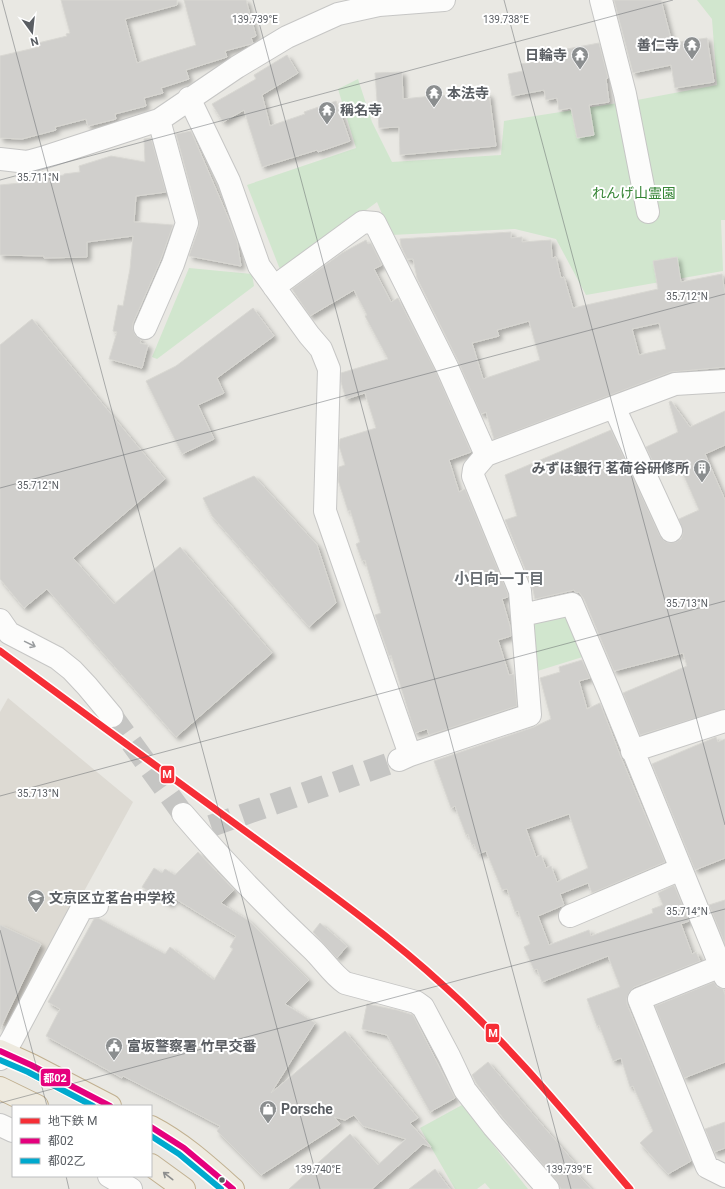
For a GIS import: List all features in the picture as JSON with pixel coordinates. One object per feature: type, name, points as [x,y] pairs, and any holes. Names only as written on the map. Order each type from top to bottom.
[{"type":"highway","points":[[1,1054],[31,1065],[108,1105]]},
{"type":"highway","points":[[0,1088],[35,1105]]},
{"type":"highway","points":[[152,1128],[188,1150],[233,1189]]},
{"type":"highway","points":[[152,1166],[184,1189]]},
{"type":"street","points":[[0,159],[27,162],[159,120],[237,66],[287,37],[338,14],[379,6],[444,0]]},
{"type":"street","points":[[601,0],[625,94],[648,212]]},
{"type":"street","points":[[189,98],[229,181],[259,266],[309,335],[321,349],[329,369],[325,511],[405,758],[530,715],[520,591],[473,476],[474,469],[486,455],[675,384],[725,381]]},
{"type":"street","points":[[145,328],[173,264],[187,223],[159,120]]},
{"type":"street","points":[[274,287],[363,222],[375,223],[447,367],[486,455]]},
{"type":"street","points":[[614,407],[671,531]]},
{"type":"street","points":[[522,615],[572,604],[723,972],[639,999],[707,1167],[725,1176]]},
{"type":"street","points":[[0,620],[10,633],[57,658],[72,670],[112,716]]},
{"type":"street","points":[[632,750],[725,721]]},
{"type":"street","points":[[196,823],[266,905],[314,951],[340,979],[345,983],[416,1002],[423,1007],[449,1056],[464,1090],[548,1189]]},
{"type":"street","points":[[570,916],[681,869]]},
{"type":"street","points":[[1,1054],[82,908],[97,906]]},
{"type":"street","points":[[0,1125],[12,1131]]},
{"type":"street","points":[[111,1177],[131,1189]]},
{"type":"shaded area","name":"文京区立茗台中学校","points":[[8,698],[133,802],[9,1028],[0,1024],[0,712]]},
{"type":"green space","name":"れんげ山霊園","points":[[697,0],[725,0],[725,220],[721,220],[723,271],[586,295],[556,239],[515,229],[391,235],[377,202],[281,272],[247,185],[356,148],[338,89],[358,79],[372,122],[392,162],[501,155],[504,121],[637,100],[717,85],[712,19]]},
{"type":"green space","points":[[189,268],[252,274],[254,286],[157,359],[152,357]]},
{"type":"green space","points":[[571,610],[589,655],[531,673],[525,623]]},
{"type":"green space","points":[[462,1105],[528,1189],[490,1189],[485,1183],[477,1189],[455,1189],[420,1128]]},
{"type":"building","points":[[61,0],[177,0],[177,5],[125,19],[137,63],[196,45],[184,0],[246,0],[256,36],[251,38],[253,43],[251,44],[225,51],[227,57],[186,70],[189,79],[161,88],[163,93],[144,98],[146,106],[115,114],[116,119],[88,126],[86,119],[55,127],[56,130],[22,139],[0,138],[0,56],[39,47],[38,43],[67,36],[66,34],[70,33]]},
{"type":"building","points":[[614,0],[661,0],[672,43],[707,38],[714,82],[675,88],[671,65],[633,73]]},
{"type":"building","points":[[599,43],[608,78],[606,79],[609,102],[589,105],[594,135],[577,138],[571,108],[559,110],[557,98],[546,100],[544,90],[512,96],[508,74],[523,71],[521,64],[557,58],[556,51]]},
{"type":"building","points":[[287,55],[298,73],[262,95],[270,126],[336,101],[350,141],[318,152],[317,150],[262,167],[244,110],[223,122],[212,104],[256,79],[254,75]]},
{"type":"building","name":"本法寺","points":[[402,72],[403,99],[432,96],[489,94],[496,146],[400,155],[399,127],[379,128],[375,73]]},
{"type":"building","points":[[191,131],[230,222],[237,241],[241,266],[189,256],[199,227],[199,220],[176,134]]},
{"type":"building","points":[[151,138],[166,192],[136,196],[134,222],[173,225],[161,259],[133,323],[135,335],[141,340],[140,343],[148,345],[142,368],[109,359],[117,332],[113,331],[118,305],[123,306],[130,269],[133,236],[87,242],[87,257],[44,258],[44,256],[0,255],[0,185],[41,181],[41,178],[80,172],[79,166],[111,156],[145,162],[144,139]]},
{"type":"building","points":[[511,232],[511,238],[522,237],[522,242],[551,240],[552,258],[556,257],[561,278],[564,277],[573,308],[658,289],[653,261],[677,257],[681,282],[722,274],[725,293],[725,367],[671,372],[494,439],[486,412],[481,414],[458,361],[417,278],[413,259],[407,259],[401,246],[400,239]],"holes":[[[529,321],[540,360],[483,379],[472,343],[499,336],[497,330]],[[659,323],[666,349],[639,355],[632,329]]]},
{"type":"building","points":[[366,240],[368,244],[371,243],[382,265],[374,269],[391,302],[398,298],[436,372],[471,452],[449,460],[459,492],[465,489],[508,594],[508,597],[502,599],[510,626],[511,636],[498,640],[509,675],[514,674],[517,706],[429,735],[427,729],[415,733],[391,655],[389,656],[375,615],[381,613],[365,560],[362,561],[356,544],[360,542],[350,510],[348,511],[338,480],[339,467],[345,465],[339,446],[340,439],[376,428],[365,393],[346,399],[341,382],[341,373],[388,359],[365,316],[367,315],[354,290],[310,316],[292,289],[342,253]]},
{"type":"building","points":[[253,308],[274,336],[217,378],[224,393],[198,405],[214,439],[182,454],[146,381],[176,366]]},
{"type":"building","points":[[32,319],[165,479],[73,558],[114,604],[180,547],[272,653],[176,737],[47,589],[24,608],[0,579],[0,345]]},
{"type":"building","points":[[671,401],[690,427],[725,411],[725,445],[705,454],[725,500],[725,709],[640,735],[623,693],[687,666],[683,653],[614,671],[584,599],[579,592],[576,593],[574,590],[535,599],[532,586],[505,520],[517,516],[505,475],[611,430],[660,536],[664,541],[669,543],[676,542],[681,539],[683,533],[679,519],[699,510],[677,460],[656,469],[646,447],[678,432],[669,402]]},
{"type":"building","points":[[254,476],[317,545],[336,603],[309,627],[212,516],[203,498]]},
{"type":"building","points":[[582,660],[590,678],[579,681],[587,709],[600,703],[665,862],[592,893],[588,883],[560,894],[564,905],[538,916],[549,945],[589,930],[591,936],[653,913],[652,909],[663,905],[658,893],[674,885],[689,921],[681,924],[692,954],[696,952],[700,961],[634,987],[629,992],[627,998],[627,1004],[691,1161],[668,1174],[640,1143],[653,1131],[633,1086],[630,1087],[621,1058],[613,1061],[599,1025],[597,1026],[587,999],[620,987],[608,956],[542,982],[537,969],[534,970],[524,947],[530,944],[518,911],[515,912],[507,889],[502,890],[486,851],[478,854],[474,844],[472,845],[468,834],[466,835],[455,806],[451,808],[434,761],[534,727],[551,719],[540,678],[560,672],[559,667]],"holes":[[[569,814],[588,868],[557,882],[551,866],[546,868],[541,855],[536,857],[526,829]]]},
{"type":"building","points":[[716,737],[718,742],[725,739],[725,858],[695,870],[652,764]]},
{"type":"building","points":[[198,852],[234,890],[221,903],[249,921],[309,980],[285,1004],[315,1023],[271,1093],[345,1031],[418,1118],[410,1123],[431,1147],[423,1144],[372,1189],[289,1189],[350,1134],[378,1165],[406,1139],[363,1126],[354,1115],[345,1120],[334,1117],[340,1124],[261,1175],[217,1131],[220,1126],[123,1076],[122,1078],[46,1036],[60,1009],[48,1002],[94,919],[98,918],[165,954],[170,947],[214,980],[233,949],[230,947],[236,936],[174,898],[170,904],[142,887],[154,868],[162,873],[165,869],[175,875]]},
{"type":"building","points":[[725,900],[725,944],[709,905]]},
{"type":"building","points":[[320,923],[347,946],[337,958],[313,932]]},
{"type":"building","points":[[0,925],[41,944],[0,1029]]},
{"type":"building","points":[[714,982],[717,987],[723,989],[725,995],[725,1062],[684,1078],[655,1006]]},
{"type":"building","points":[[367,1004],[413,1015],[455,1098],[430,1112],[387,1035],[362,1029]]},
{"type":"building","points":[[488,1062],[574,1162],[570,1166],[591,1189],[561,1189],[557,1181],[503,1118],[476,1083],[472,1075]]},
{"type":"building","points":[[725,1122],[725,1148],[714,1152],[705,1129]]},
{"type":"building","points":[[435,1169],[450,1189],[409,1189]]},
{"type":"tunnel","points":[[112,716],[183,814]]},
{"type":"tunnel","points":[[211,826],[399,760]]},
{"type":"metro line","name":"M","points":[[0,651],[328,892],[422,966],[469,1009],[517,1059],[563,1110],[630,1189]]},
{"type":"transit line","name":"都02","points":[[0,1051],[31,1065],[108,1105]]},
{"type":"transit line","name":"都02乙","points":[[0,1060],[28,1072],[91,1105]]},
{"type":"transit line","name":"都02","points":[[152,1128],[184,1148],[233,1189]]},
{"type":"transit line","name":"都02乙","points":[[152,1137],[179,1154],[221,1189]]},
{"type":"place","name":"善仁寺","points":[[692,60]]},
{"type":"place","name":"日輪寺","points":[[580,70]]},
{"type":"place","name":"本法寺","points":[[434,108]]},
{"type":"place","name":"稱名寺","points":[[327,125]]},
{"type":"place","name":"みずほ銀行 茗荷谷研修所","points":[[702,483]]},
{"type":"place","name":"文京区立茗台中学校","points":[[36,913]]},
{"type":"place","name":"富坂警察署 竹早交番","points":[[114,1061]]},
{"type":"place","name":"Porsche","points":[[268,1124]]},
{"type":"district","name":"小日向一丁目","points":[[499,579]]}]
